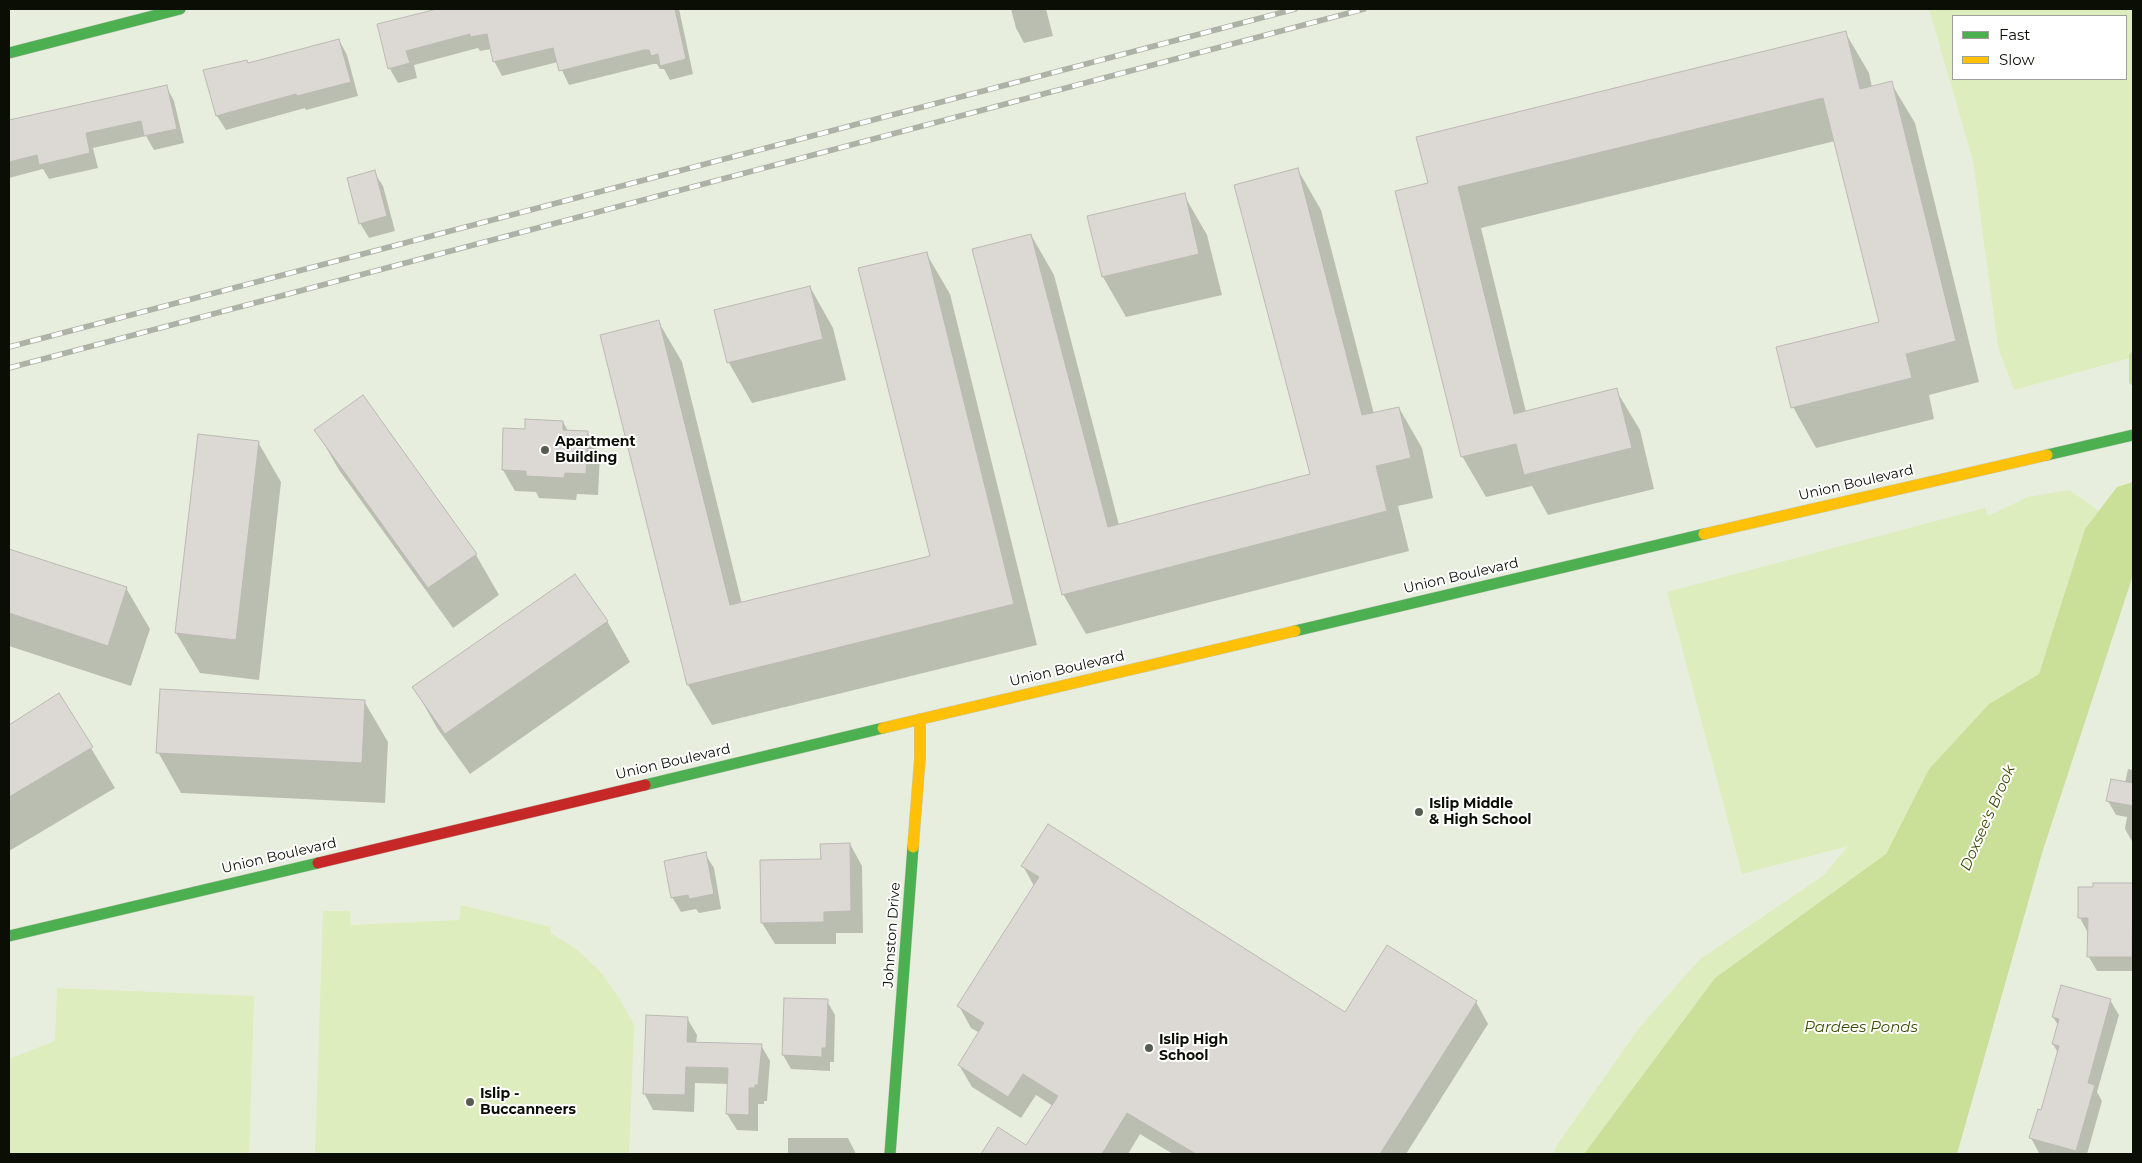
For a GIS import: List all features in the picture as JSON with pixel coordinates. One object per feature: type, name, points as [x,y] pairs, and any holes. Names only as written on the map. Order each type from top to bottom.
[{"type":"main road","points":[[9,53],[180,9]]},
{"type":"main road","name":"Union Boulevard","points":[[9,936],[1789,514],[2133,435]]},
{"type":"main road","name":"Johnston Drive","points":[[890,1154],[920,758],[920,719]]},
{"type":"shaded area","points":[[1929,9],[2133,9],[2133,357],[2014,390],[1998,347],[1973,161]]},
{"type":"shaded area","points":[[2069,490],[2099,511],[2085,529],[2039,674],[1989,704],[1929,769],[1886,854],[1715,978],[1584,1154],[1553,1154],[1557,1145],[1639,1028],[1699,960],[1824,875],[1848,846],[1742,874],[1667,592],[1985,508],[1988,516],[2028,497]]},
{"type":"shaded area","points":[[461,905],[551,927],[551,933],[576,949],[599,970],[619,998],[634,1025],[629,1154],[315,1154],[323,911],[350,911],[351,925],[459,920]]},
{"type":"shaded area","points":[[57,988],[254,996],[249,1154],[9,1154],[9,1059],[55,1041]]},
{"type":"water","name":"Pardees Ponds","points":[[2133,482],[2133,575],[2042,853],[1957,1154],[1584,1154],[1715,978],[1886,854],[1929,769],[1989,704],[2039,674],[2085,529],[2117,487]]},
{"type":"building","points":[[437,9],[675,9],[686,59],[660,66],[658,54],[651,56],[649,50],[644,50],[559,71],[553,48],[493,62],[487,34],[470,37],[470,34],[406,51],[410,63],[388,69],[377,24]]},
{"type":"building","points":[[1846,31],[1860,89],[1892,81],[1956,341],[1906,354],[1912,378],[1791,408],[1776,347],[1879,322],[1823,98],[1458,187],[1514,414],[1617,388],[1632,448],[1524,475],[1516,444],[1461,457],[1395,191],[1428,183],[1416,137]]},
{"type":"building","points":[[339,39],[351,82],[297,96],[296,94],[216,116],[203,70],[247,60],[248,63]]},
{"type":"building","points":[[167,85],[177,129],[144,136],[141,121],[86,133],[90,153],[39,165],[37,155],[9,162],[9,120]]},
{"type":"building","points":[[1298,168],[1362,415],[1399,407],[1411,458],[1376,466],[1387,511],[1062,595],[972,249],[1031,234],[1108,527],[1310,474],[1234,185]]},
{"type":"building","points":[[375,170],[387,216],[359,224],[347,178]]},
{"type":"building","points":[[1185,193],[1199,254],[1102,277],[1087,216]]},
{"type":"building","points":[[927,252],[1014,604],[687,685],[600,335],[659,320],[730,605],[930,556],[858,268]]},
{"type":"building","points":[[810,286],[823,339],[727,363],[714,310]]},
{"type":"building","points":[[363,395],[477,554],[428,588],[314,430]]},
{"type":"building","name":"Apartment Building","points":[[525,419],[563,421],[563,430],[588,431],[586,474],[565,473],[564,478],[526,476],[526,471],[502,470],[503,428],[525,429]]},
{"type":"building","points":[[198,434],[259,441],[236,640],[175,633]]},
{"type":"building","points":[[9,549],[127,587],[108,646],[9,613]]},
{"type":"building","points":[[575,574],[608,621],[445,734],[412,687]]},
{"type":"building","points":[[160,689],[365,700],[362,763],[156,753]]},
{"type":"building","points":[[59,693],[93,747],[9,797],[9,725]]},
{"type":"building","points":[[2111,779],[2133,783],[2133,806],[2106,801]]},
{"type":"building","points":[[1048,824],[1345,1012],[1387,945],[1477,1001],[1380,1154],[1196,1154],[1127,1113],[1102,1154],[981,1154],[998,1127],[1026,1145],[1058,1096],[1023,1074],[1008,1097],[958,1065],[984,1023],[957,1006],[1039,877],[1021,866]]},
{"type":"building","points":[[850,843],[851,911],[824,912],[824,922],[761,923],[760,860],[821,859],[820,844]]},
{"type":"building","points":[[706,852],[714,894],[689,899],[688,895],[671,898],[664,861]]},
{"type":"building","points":[[2093,883],[2133,883],[2132,957],[2087,957],[2088,918],[2078,918],[2078,887],[2093,887]]},
{"type":"building","points":[[2061,985],[2111,999],[2088,1083],[2095,1085],[2076,1151],[2029,1138],[2038,1109],[2041,1110],[2059,1046],[2052,1044],[2059,1019],[2052,1017]]},
{"type":"building","points":[[784,998],[828,999],[826,1048],[822,1048],[822,1057],[782,1055]]},
{"type":"building","points":[[646,1015],[688,1017],[687,1042],[762,1044],[758,1085],[755,1085],[755,1088],[749,1088],[749,1115],[726,1114],[728,1068],[686,1067],[685,1095],[643,1094]]},
{"type":"waterway","name":"Doxsee's Brook","points":[[2133,356],[2133,381]]},
{"type":"railway","points":[[9,347],[1295,9]]},
{"type":"railway","points":[[9,368],[1364,9]]},
{"type":"traffic: fast","points":[[9,53],[180,9]]},
{"type":"traffic: fast","points":[[2047,455],[2133,435]]},
{"type":"traffic: fast","points":[[1295,631],[1704,534]]},
{"type":"traffic: fast","points":[[645,785],[883,728]]},
{"type":"traffic: fast","points":[[890,1154],[913,847]]},
{"type":"traffic: fast","points":[[9,936],[318,863]]},
{"type":"traffic: slow","points":[[1704,534],[2047,455]]},
{"type":"traffic: slow","points":[[883,728],[1295,631]]},
{"type":"traffic: slow","points":[[913,847],[920,758],[920,719]]},
{"type":"traffic: jam","points":[[318,863],[645,785]]},
{"type":"place","name":"Apartment Building","points":[[545,450]]},
{"type":"place","name":"Islip Middle & High School","points":[[1419,812]]},
{"type":"place","name":"Islip High School","points":[[1149,1048]]},
{"type":"place","name":"Islip - Buccanneers","points":[[470,1102]]}]
